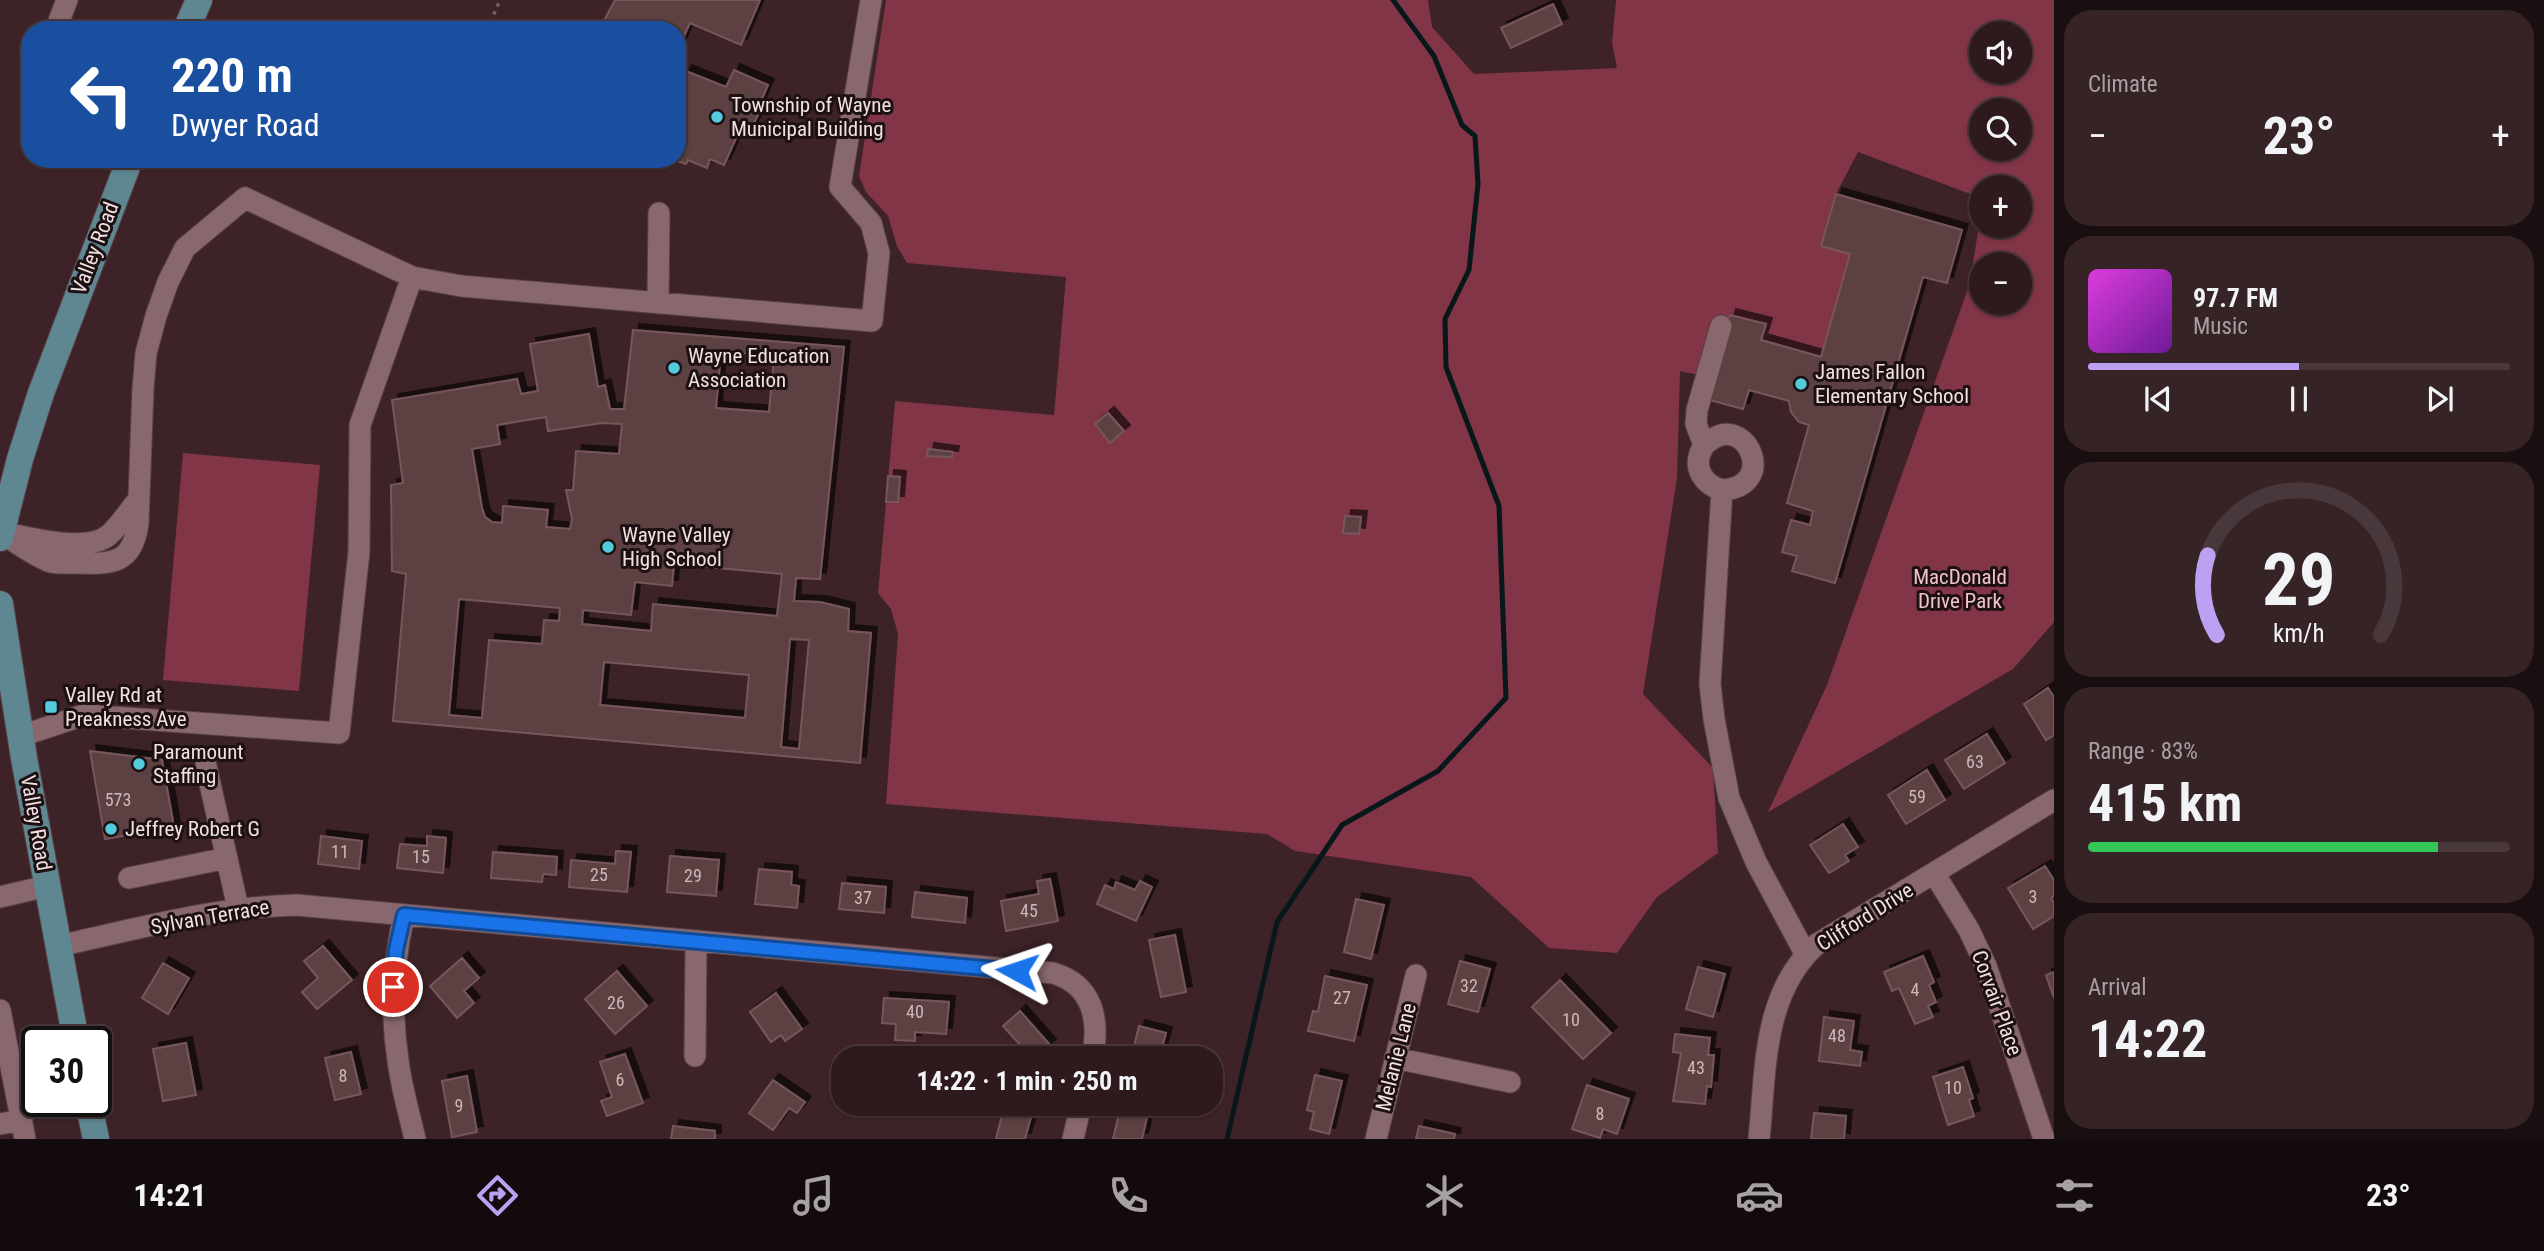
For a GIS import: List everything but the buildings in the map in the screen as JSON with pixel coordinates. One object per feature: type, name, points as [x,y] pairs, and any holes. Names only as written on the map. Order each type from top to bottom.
[{"type":"main road","points":[[190,21],[199,0]]},
{"type":"main road","name":"Valley Road","points":[[0,535],[20,459],[51,364],[127,168]]},
{"type":"main road","name":"Valley Road","points":[[0,604],[20,736],[73,1026]]},
{"type":"main road","points":[[91,1117],[96,1139]]},
{"type":"street","points":[[59,21],[67,0]]},
{"type":"street","points":[[0,535],[50,562],[101,563],[118,560],[131,550],[136,540],[146,353],[156,316],[168,282],[185,248],[245,198],[412,277],[461,286],[872,321],[879,253],[871,223],[840,187],[872,0]]},
{"type":"street","points":[[658,303],[659,213]]},
{"type":"street","points":[[20,736],[84,715],[339,733],[359,552],[360,425],[412,277]]},
{"type":"street","points":[[1704,445],[1696,424],[1697,410],[1721,326]]},
{"type":"street","points":[[1717,436],[1735,436],[1749,447],[1754,462],[1753,471],[1747,480],[1733,490],[1722,491],[1703,479],[1698,458],[1704,445],[1717,436]]},
{"type":"street","points":[[1722,491],[1710,684],[1714,719],[1729,798],[1756,862],[1806,955]]},
{"type":"street","points":[[206,766],[237,908]]},
{"type":"street","name":"Clifford Drive","points":[[1759,1139],[1772,1021],[1791,974],[1806,955],[1817,944],[2054,800]]},
{"type":"street","points":[[129,878],[227,858]]},
{"type":"street","name":"Corvair Place","points":[[1934,873],[1969,930],[1986,966],[2044,1139]]},
{"type":"street","points":[[0,897],[47,886]]},
{"type":"street","name":"Sylvan Terrace","points":[[58,946],[237,908],[296,905],[1053,973],[1066,977],[1084,993],[1096,1024],[1095,1046]]},
{"type":"street","points":[[404,915],[394,974],[393,1025],[398,1063],[415,1139]]},
{"type":"street","points":[[695,1056],[696,942]]},
{"type":"street","name":"Melanie Lane","points":[[1376,1139],[1416,975]]},
{"type":"street","points":[[0,1010],[23,1130],[0,1124]]},
{"type":"street","points":[[1395,1058],[1510,1082]]},
{"type":"street","points":[[1073,1139],[1078,1116]]},
{"type":"path","points":[[491,21],[500,0]]},
{"type":"green space","name":"MacDonald Drive Park","points":[[886,0],[1428,0],[1432,27],[1474,74],[1617,68],[1612,43],[1616,0],[2054,0],[2054,622],[2013,669],[1768,812],[1827,685],[1969,286],[1969,315],[2032,315],[2032,252],[1975,252],[1977,238],[2032,238],[2032,175],[1969,175],[1969,194],[1858,152],[1836,194],[1821,245],[1850,254],[1821,357],[1761,340],[1766,324],[1730,315],[1712,378],[1680,371],[1677,478],[1643,694],[1713,768],[1718,853],[1657,897],[1617,953],[1549,948],[1471,877],[1295,851],[1267,834],[886,804],[898,634],[891,609],[878,593],[895,401],[1054,415],[1066,277],[907,263],[897,246],[888,216],[866,192],[859,176]]},
{"type":"green space","points":[[183,453],[320,465],[299,691],[163,680]]},
{"type":"waterway","points":[[1227,1139],[1277,922],[1342,825],[1438,771],[1506,698],[1499,506],[1446,367],[1445,319],[1469,270],[1478,184],[1475,136],[1462,125],[1434,56],[1393,0]]},
{"type":"place","name":"Township of Wayne Municipal Building","points":[[717,117]]},
{"type":"place","name":"Wayne Education Association","points":[[674,368]]},
{"type":"place","name":"James Fallon Elementary School","points":[[1801,384]]},
{"type":"place","name":"Wayne Valley High School","points":[[608,547]]},
{"type":"place","name":"Valley Rd at Preakness Ave","points":[[51,707]]},
{"type":"place","name":"Paramount Staffing","points":[[139,764]]},
{"type":"place","name":"Jeffrey Robert G","points":[[111,829]]},
{"type":"route","points":[[393,987],[396,950],[404,915],[1017,971]]}]
